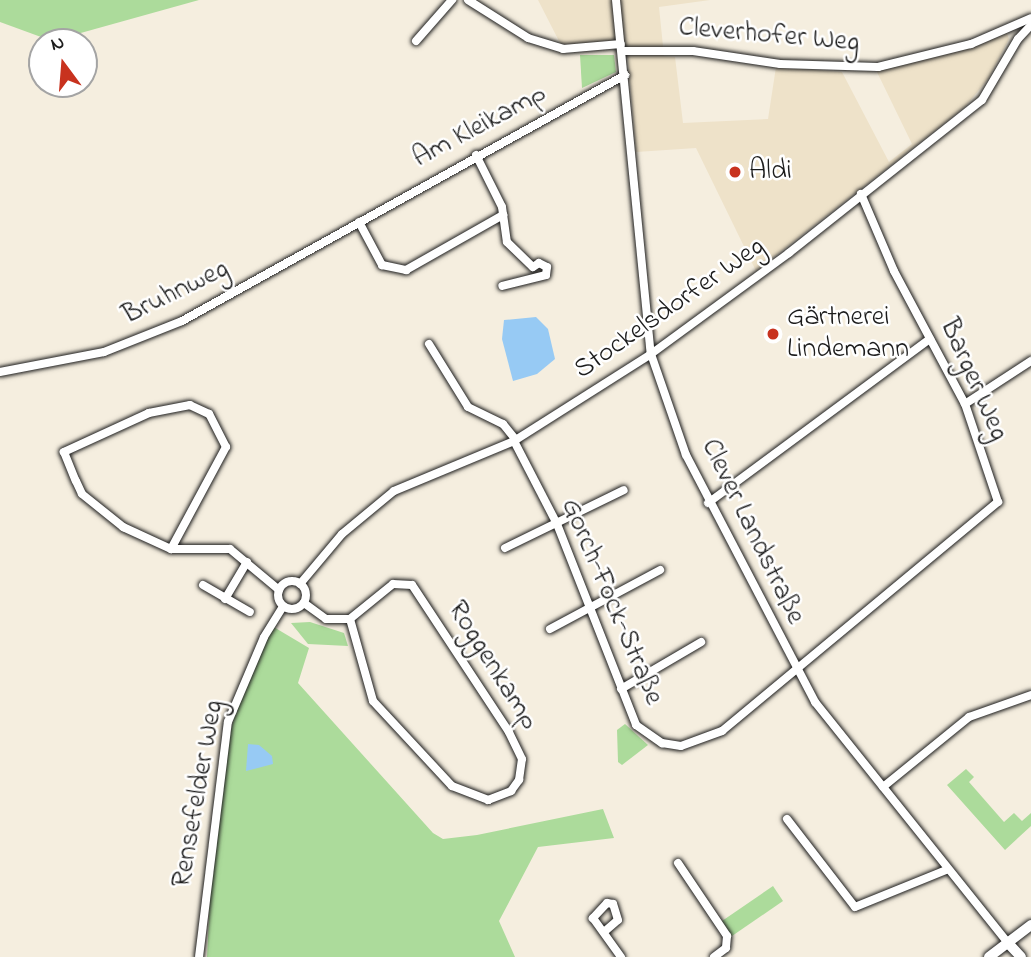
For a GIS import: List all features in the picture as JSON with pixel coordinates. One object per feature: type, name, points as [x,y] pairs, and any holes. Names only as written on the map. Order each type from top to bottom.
[{"type":"main road","points":[[989,957],[1031,925]]},
{"type":"street","points":[[416,41],[452,0]]},
{"type":"street","name":"Cleverhofer Weg","points":[[468,0],[528,38],[563,49],[693,51],[780,64],[866,68],[971,44],[1031,18]]},
{"type":"street","name":"Clever Landstraße","points":[[616,0],[651,354],[708,503],[815,702],[946,870],[1021,957]]},
{"type":"street","name":"Stockelsdorfer Weg","points":[[300,584],[342,534],[394,491],[514,440],[651,354],[861,194],[982,100],[1018,39],[1031,25]]},
{"type":"street","name":"Am Kleikamp","points":[[359,222],[625,75]]},
{"type":"street","points":[[476,155],[503,215],[507,242],[533,267],[536,277]]},
{"type":"street","name":"Barger Weg","points":[[796,670],[998,502],[965,404],[894,271],[861,194]]},
{"type":"street","points":[[359,222],[382,265],[406,270],[503,215]]},
{"type":"street","name":"Bruhnweg","points":[[0,372],[104,352],[182,321],[359,222]]},
{"type":"street","points":[[502,286],[547,275],[547,267],[539,263],[533,267]]},
{"type":"street","points":[[708,503],[930,339]]},
{"type":"street","points":[[429,344],[468,407],[503,424],[514,440]]},
{"type":"street","points":[[965,404],[1031,361]]},
{"type":"street","points":[[171,549],[182,521],[225,454],[226,447],[209,414],[190,405],[164,408],[64,452],[82,494],[123,527],[171,549],[230,549],[279,590],[283,606],[297,609],[304,603],[307,595],[300,584],[286,583],[279,590]]},
{"type":"street","name":"Gorch-Fock-Straße","points":[[514,440],[557,524],[636,724],[662,743],[681,746],[722,731],[796,670]]},
{"type":"street","points":[[506,548],[624,490]]},
{"type":"street","points":[[225,599],[247,562]]},
{"type":"street","points":[[550,629],[592,609],[660,570]]},
{"type":"street","name":"Roggenkamp","points":[[393,584],[412,585],[509,732],[522,759],[519,780],[511,791],[501,797],[475,798],[452,786],[408,741],[373,701],[350,619],[393,584]]},
{"type":"street","points":[[203,585],[250,612]]},
{"type":"street","points":[[304,603],[326,619],[350,619]]},
{"type":"street","name":"Rensefelder Weg","points":[[199,957],[228,722],[264,637],[283,606]]},
{"type":"street","points":[[621,689],[701,642]]},
{"type":"street","points":[[883,787],[969,716],[1031,695]]},
{"type":"street","points":[[787,819],[855,907],[946,870]]},
{"type":"street","points":[[678,863],[727,936],[726,954],[714,957]]},
{"type":"street","points":[[604,932],[621,957]]},
{"type":"shaded area","points":[[538,0],[710,0],[659,7],[664,56],[675,57],[683,123],[768,119],[776,67],[842,72],[889,162],[912,144],[876,70],[972,48],[1007,33],[1009,39],[988,79],[965,107],[756,271],[696,148],[636,152],[627,46],[561,45]]},
{"type":"green space","points":[[0,0],[199,0],[98,28],[28,28],[28,32],[0,22]]},
{"type":"green space","points":[[580,55],[614,55],[616,72],[582,88]]},
{"type":"green space","points":[[310,622],[344,633],[348,646],[308,644],[291,623]]},
{"type":"green space","points":[[272,626],[309,648],[298,683],[433,833],[443,839],[477,835],[603,809],[614,838],[538,847],[499,921],[515,957],[207,957],[215,795],[243,682]]},
{"type":"green space","points":[[625,724],[648,745],[622,765],[618,762],[617,730]]},
{"type":"green space","points":[[966,769],[974,777],[969,782],[1004,822],[1014,813],[1022,821],[1031,813],[1031,826],[1005,850],[947,785]]},
{"type":"green space","points":[[773,886],[783,901],[732,936],[722,921]]},
{"type":"water","points":[[536,317],[548,329],[555,359],[537,374],[513,381],[502,339],[504,320]]},
{"type":"water","points":[[248,744],[259,745],[272,756],[273,764],[246,771]]},
{"type":"place","name":"Aldi","points":[[735,172]]},
{"type":"place","name":"Gärtnerei Lindemann","points":[[773,334]]}]
